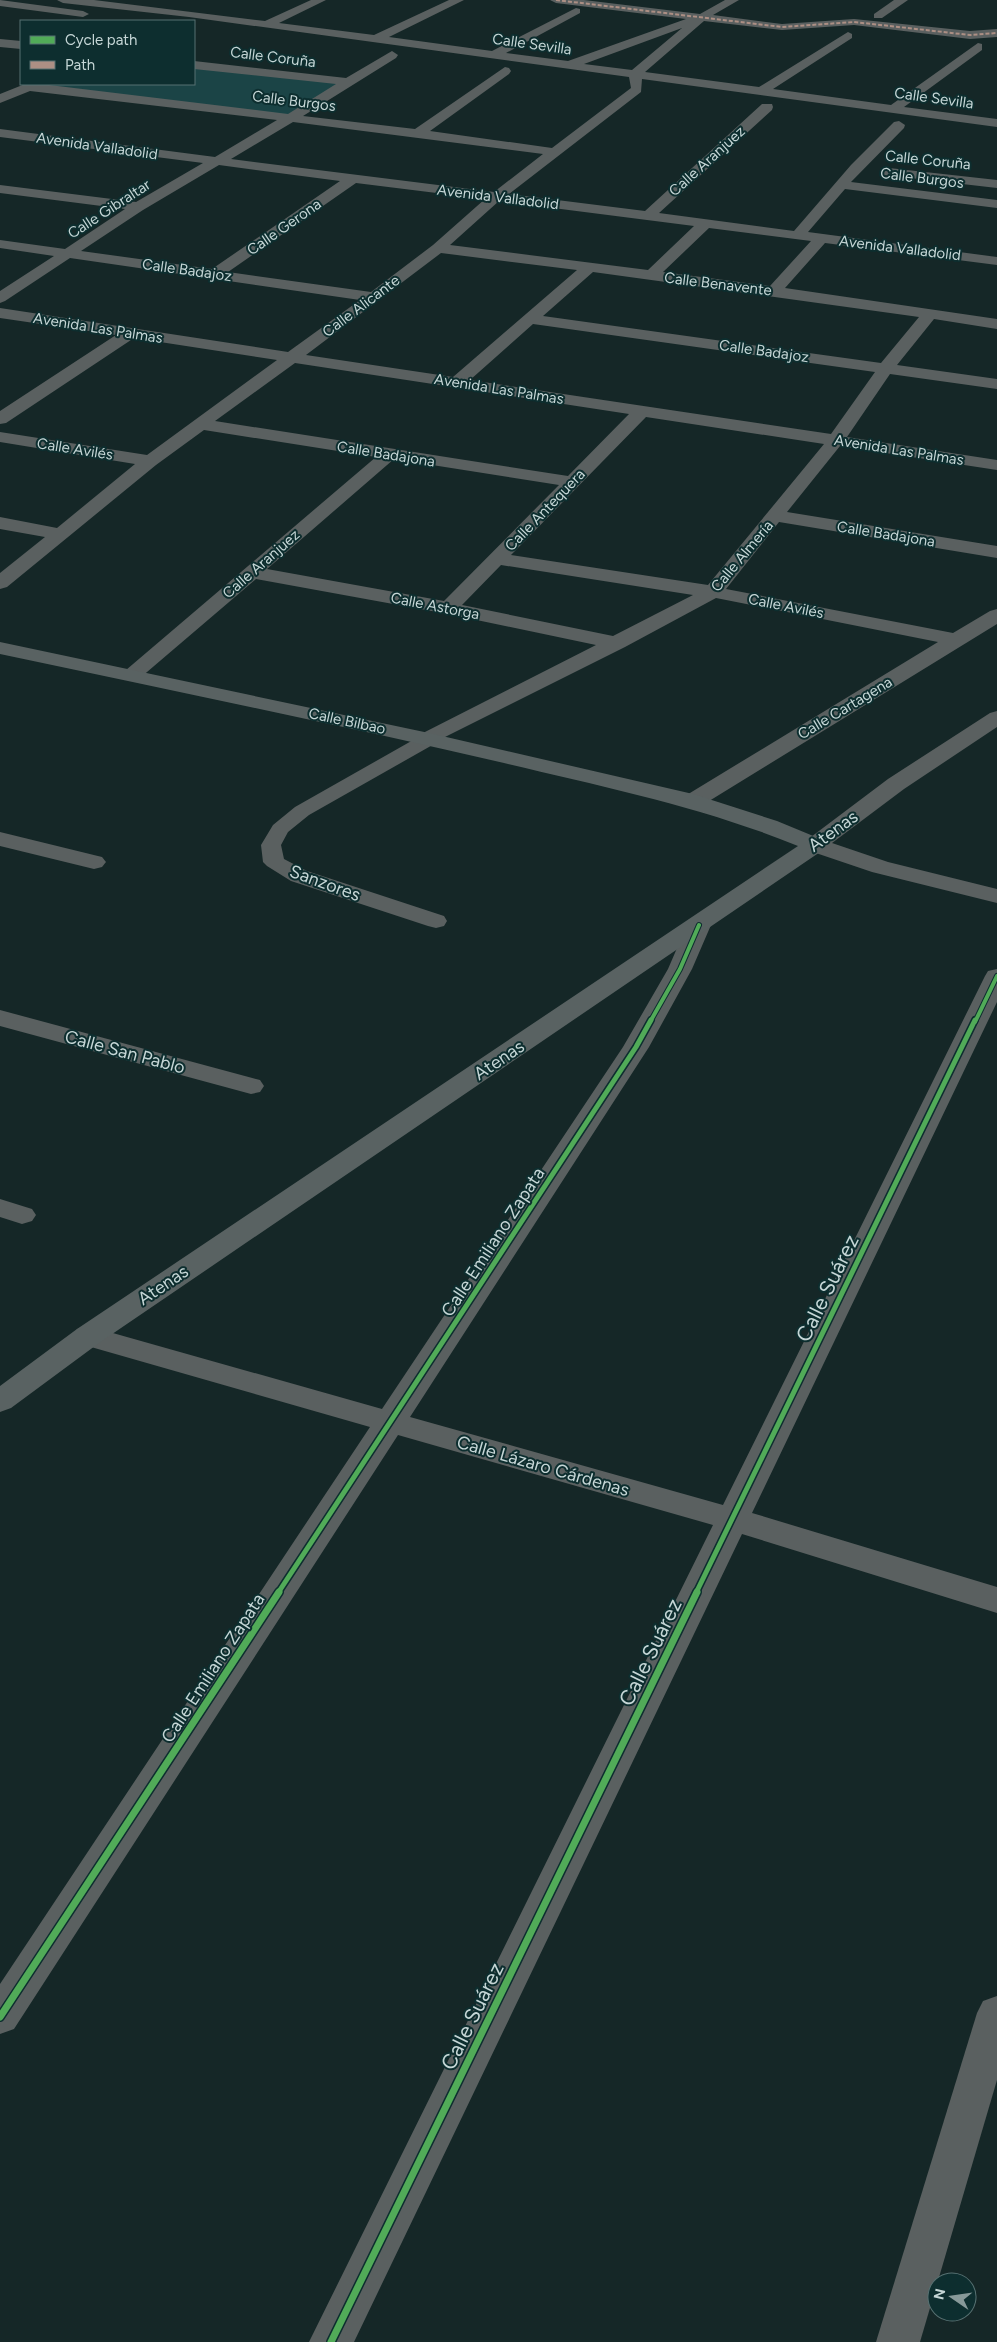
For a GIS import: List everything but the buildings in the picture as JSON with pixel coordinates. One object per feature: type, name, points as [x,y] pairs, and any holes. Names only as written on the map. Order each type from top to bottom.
[{"type":"street","name":"Calle Sevilla","points":[[63,0],[189,14],[997,123]]},
{"type":"street","points":[[150,10],[177,0]]},
{"type":"street","points":[[266,25],[320,0]]},
{"type":"street","points":[[376,39],[458,0]]},
{"type":"street","points":[[556,0],[782,27],[854,22],[970,35],[997,33]]},
{"type":"street","points":[[547,77],[568,65],[702,17],[733,0]]},
{"type":"street","points":[[878,16],[902,0]]},
{"type":"street","points":[[0,3],[123,19]]},
{"type":"street","points":[[494,55],[576,11]]},
{"type":"street","points":[[175,20],[189,14]]},
{"type":"street","points":[[642,90],[634,74],[702,17]]},
{"type":"street","points":[[761,91],[848,36]]},
{"type":"street","points":[[0,43],[20,45]]},
{"type":"street","points":[[893,109],[978,47]]},
{"type":"street","name":"Calle Gibraltar","points":[[0,298],[70,254],[138,207],[292,118],[348,82],[396,56],[372,53]]},
{"type":"street","name":"Calle Coruña","points":[[195,65],[348,82]]},
{"type":"street","name":"Calle Sevilla","points":[[486,68],[522,73]]},
{"type":"street","points":[[418,133],[505,71]]},
{"type":"street","points":[[0,98],[32,85]]},
{"type":"street","name":"Calle Burgos","points":[[32,85],[418,133],[554,152]]},
{"type":"street","points":[[622,87],[642,90]]},
{"type":"street","name":"Calle Alicante","points":[[0,583],[150,460],[374,297],[438,248],[496,197],[554,152],[642,90]]},
{"type":"street","name":"Calle Aranjuez","points":[[648,216],[772,107],[748,104]]},
{"type":"street","name":"Calle Sevilla","points":[[856,168],[904,125],[880,122]]},
{"type":"street","name":"Avenida Valladolid","points":[[0,134],[997,261]]},
{"type":"street","points":[[798,235],[856,168]]},
{"type":"street","name":"Calle Coruña","points":[[856,168],[997,184]]},
{"type":"street","name":"Calle Gerona","points":[[215,274],[352,179]]},
{"type":"street","name":"Calle Burgos","points":[[842,185],[997,204]]},
{"type":"street","points":[[0,189],[138,207]]},
{"type":"street","points":[[651,276],[705,224]]},
{"type":"street","points":[[774,291],[822,238]]},
{"type":"street","name":"Calle Badajoz","points":[[0,244],[374,297]]},
{"type":"street","name":"Calle Benavente","points":[[438,248],[774,291],[997,324]]},
{"type":"street","points":[[457,382],[589,268]]},
{"type":"street","name":"Avenida Las Palmas","points":[[0,313],[289,359],[457,382],[997,465]]},
{"type":"street","name":"Calle Almería","points":[[429,739],[618,643],[713,592],[835,441],[886,368],[930,314]]},
{"type":"street","name":"Calle Badajoz","points":[[530,319],[997,384]]},
{"type":"street","points":[[0,419],[131,333]]},
{"type":"street","name":"Calle Antequera","points":[[448,608],[642,411]]},
{"type":"street","name":"Calle Badajona","points":[[201,424],[389,455],[572,482]]},
{"type":"street","name":"Calle Avilés","points":[[0,437],[150,460]]},
{"type":"street","name":"Calle Aranjuez","points":[[133,674],[389,455]]},
{"type":"street","name":"Calle Badajona","points":[[775,516],[997,552]]},
{"type":"street","points":[[0,523],[61,534]]},
{"type":"street","name":"Calle Avilés","points":[[498,559],[713,592],[956,640]]},
{"type":"street","name":"Calle Astorga","points":[[251,572],[448,608],[618,643]]},
{"type":"street","name":"Calle Cartagena","points":[[693,801],[997,615]]},
{"type":"street","name":"Calle Bilbao","points":[[0,648],[133,674],[429,739],[693,801],[769,826],[815,845]]},
{"type":"street","name":"Atenas","points":[[0,1401],[88,1336],[699,925],[815,845],[896,784],[997,717]]},
{"type":"street","points":[[0,839],[94,862]]},
{"type":"street","points":[[815,845],[880,867],[997,896]]},
{"type":"street","name":"Calle Emiliano Zapata","points":[[0,2017],[391,1423],[636,1046],[680,969],[699,925]]},
{"type":"street","name":"Calle Suárez","points":[[331,2342],[997,976]]},
{"type":"street","name":"Calle San Pablo","points":[[0,1018],[251,1086]]},
{"type":"street","name":"Calle Lázaro Cárdenas","points":[[88,1336],[732,1519],[997,1600]]},
{"type":"street","points":[[898,2342],[997,2013]]},
{"type":"lane","name":"Sanzores","points":[[429,739],[302,811],[280,829],[271,845],[274,862],[299,876],[436,922]]},
{"type":"shaded area","points":[[195,65],[348,82],[292,117],[29,87],[33,85],[195,85]]},
{"type":"marked path","points":[[556,0],[782,27],[854,22],[970,35],[997,33]]},
{"type":"cycle path","points":[[0,2017],[636,1047],[680,969],[699,925]]},
{"type":"cycle path","points":[[331,2342],[997,976]]}]
